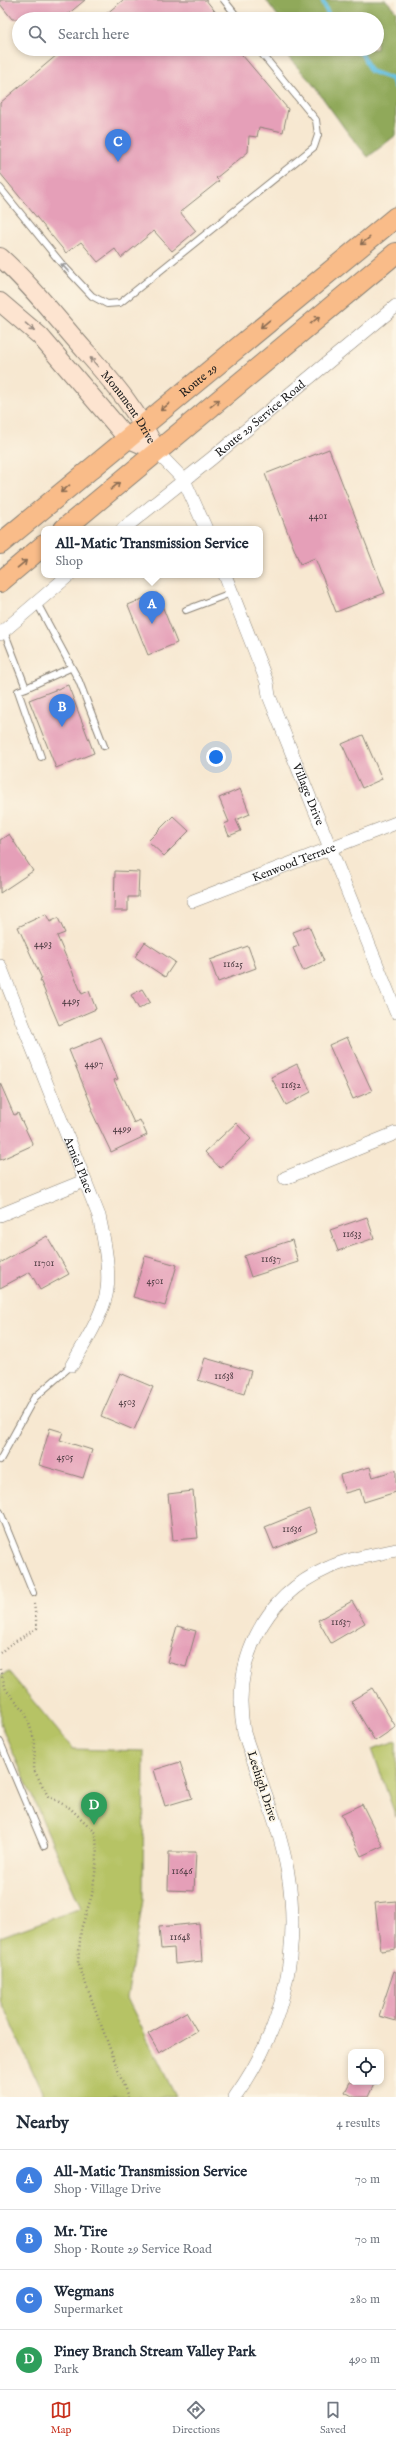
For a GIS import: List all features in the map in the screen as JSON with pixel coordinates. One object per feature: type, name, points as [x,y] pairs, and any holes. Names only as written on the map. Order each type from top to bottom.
[{"type":"main road","name":"Route 29","points":[[0,544],[396,217]]},
{"type":"main road","points":[[68,526],[396,253]]},
{"type":"main road","name":"Monument Drive","points":[[0,257],[58,319],[144,425],[156,451]]},
{"type":"main road","name":"Monument Drive","points":[[0,302],[40,336],[127,438],[156,451]]},
{"type":"main road","points":[[0,582],[41,548]]},
{"type":"street","name":"Route 29 Service Road","points":[[127,526],[396,306]]},
{"type":"street","points":[[156,451],[184,480],[205,526]]},
{"type":"street","points":[[2,633],[66,578]]},
{"type":"street","name":"Village Drive","points":[[226,578],[267,682],[269,696],[396,1012]]},
{"type":"street","name":"Kenwood Terrace","points":[[193,901],[396,823]]},
{"type":"street","name":"Arniel Place","points":[[0,966],[99,1216],[107,1255],[106,1298],[91,1332],[72,1365]]},
{"type":"street","points":[[285,1178],[396,1134]]},
{"type":"street","points":[[0,1215],[84,1181]]},
{"type":"street","name":"Leehigh Drive","points":[[235,2097],[259,2061],[284,1997],[291,1961],[293,1921],[288,1873],[279,1839],[244,1733],[241,1718],[241,1684],[245,1660],[253,1641],[270,1613],[300,1584],[314,1574],[341,1563],[396,1550]]},
{"type":"lane","points":[[224,0],[233,12]]},
{"type":"lane","points":[[0,188],[61,263],[92,296],[107,304],[120,303],[314,147],[318,135],[316,120],[264,56]]},
{"type":"lane","points":[[186,610],[232,592]]},
{"type":"lane","points":[[37,603],[70,668],[79,681],[104,746]]},
{"type":"lane","points":[[2,633],[26,688]]},
{"type":"lane","points":[[41,757],[18,691],[70,668]]},
{"type":"lane","points":[[0,1460],[34,1398],[72,1365]]},
{"type":"lane","points":[[0,1512],[33,1592]]},
{"type":"lane","points":[[0,1742],[44,1846]]},
{"type":"path","points":[[0,1653],[8,1646],[37,1628],[33,1592]]},
{"type":"path","points":[[0,1669],[6,1690],[25,1711],[35,1742],[34,1770],[48,1796],[70,1808],[96,1833],[97,1859],[92,1895],[81,1930],[78,1963],[128,2097]]},
{"type":"green space","points":[[266,0],[386,0],[396,11],[396,135],[368,157],[348,133],[311,82],[288,56],[384,56],[384,12],[275,12]]},
{"type":"green space","points":[[9,1672],[73,1749],[144,1751],[143,1900],[127,1998],[176,2097],[42,2097],[42,2092],[0,1999],[0,1937],[81,1908],[0,1723],[0,1676]]},
{"type":"green space","points":[[396,1741],[396,1817],[372,1749]]},
{"type":"building","points":[[0,0],[85,0],[70,12],[12,12],[12,19],[0,4]]},
{"type":"building","points":[[123,0],[206,0],[215,12],[108,12]]},
{"type":"building","points":[[56,56],[243,56],[288,109],[283,132],[259,127],[257,137],[249,136],[248,152],[216,178],[219,181],[180,212],[196,231],[172,251],[154,231],[121,258],[115,249],[98,262],[81,242],[66,253],[0,173],[0,103]]},
{"type":"building","points":[[329,449],[385,593],[336,612],[315,558],[300,564],[265,474]]},
{"type":"building","points":[[157,593],[177,643],[148,655],[128,605]]},
{"type":"building","points":[[68,685],[94,753],[56,768],[29,700]]},
{"type":"building","points":[[363,735],[382,779],[362,788],[342,744]]},
{"type":"building","points":[[240,789],[250,814],[236,820],[241,831],[229,836],[224,824],[229,822],[219,798]]},
{"type":"building","points":[[173,816],[189,831],[164,856],[148,841]]},
{"type":"building","points":[[9,834],[33,871],[0,893],[0,840]]},
{"type":"building","points":[[115,871],[139,872],[138,897],[128,897],[128,911],[114,911]]},
{"type":"building","points":[[46,914],[50,922],[58,918],[65,933],[57,936],[82,994],[89,991],[96,1009],[59,1025],[40,980],[42,979],[18,927]]},
{"type":"building","points":[[309,926],[324,961],[303,971],[293,948],[299,946],[293,932]]},
{"type":"building","points":[[145,942],[175,962],[165,977],[135,957]]},
{"type":"building","points":[[248,946],[256,968],[218,982],[210,960]]},
{"type":"building","points":[[142,989],[150,1002],[139,1009],[131,995]]},
{"type":"building","points":[[101,1037],[118,1079],[114,1080],[134,1123],[140,1120],[147,1135],[111,1152],[91,1110],[93,1109],[69,1050]]},
{"type":"building","points":[[347,1037],[372,1091],[353,1099],[329,1045]]},
{"type":"building","points":[[297,1064],[311,1092],[286,1105],[271,1077]]},
{"type":"building","points":[[0,1083],[14,1115],[18,1113],[33,1145],[0,1160]]},
{"type":"building","points":[[236,1123],[251,1139],[220,1168],[205,1152]]},
{"type":"building","points":[[367,1217],[374,1238],[338,1251],[330,1230]]},
{"type":"building","points":[[47,1236],[69,1274],[40,1290],[30,1272],[0,1288],[0,1263]]},
{"type":"building","points":[[292,1240],[298,1262],[251,1277],[244,1256]]},
{"type":"building","points":[[145,1256],[177,1265],[165,1306],[133,1297]]},
{"type":"building","points":[[205,1358],[251,1371],[244,1394],[198,1380]]},
{"type":"building","points":[[120,1373],[153,1387],[134,1430],[101,1416]]},
{"type":"building","points":[[50,1428],[63,1432],[60,1440],[92,1450],[83,1478],[39,1465]]},
{"type":"building","points":[[370,1467],[373,1477],[396,1470],[396,1492],[364,1502],[360,1489],[345,1493],[340,1475]]},
{"type":"building","points":[[193,1491],[198,1538],[173,1540],[168,1494]]},
{"type":"building","points":[[309,1509],[318,1531],[274,1549],[265,1527]]},
{"type":"building","points":[[352,1601],[365,1623],[331,1643],[318,1620]]},
{"type":"building","points":[[177,1626],[196,1631],[186,1667],[167,1662]]},
{"type":"building","points":[[372,1688],[396,1727],[375,1741],[351,1701]]},
{"type":"building","points":[[180,1762],[192,1798],[165,1806],[154,1770]]},
{"type":"building","points":[[362,1804],[383,1846],[361,1856],[341,1814]]},
{"type":"building","points":[[169,1852],[196,1852],[194,1891],[168,1890]]},
{"type":"building","points":[[396,1901],[396,1949],[381,1951],[375,1903]]},
{"type":"building","points":[[199,1923],[202,1961],[175,1964],[174,1948],[161,1949],[159,1927]]},
{"type":"building","points":[[394,1971],[396,1972],[396,2021],[379,2016]]},
{"type":"building","points":[[186,2012],[197,2031],[159,2053],[148,2034]]},
{"type":"building","points":[[348,2085],[374,2085],[368,2097],[354,2097],[345,2092]]},
{"type":"waterway","points":[[322,0],[327,12]]},
{"type":"waterway","points":[[363,56],[370,71],[392,79],[396,88]]},
{"type":"place","name":"Wegmans","points":[[118,162]]},
{"type":"place","name":"All-Matic Transmission Service","points":[[152,624]]},
{"type":"place","name":"Mr. Tire","points":[[62,727]]},
{"type":"place","name":"Piney Branch Stream Valley Park","points":[[94,1825]]}]
